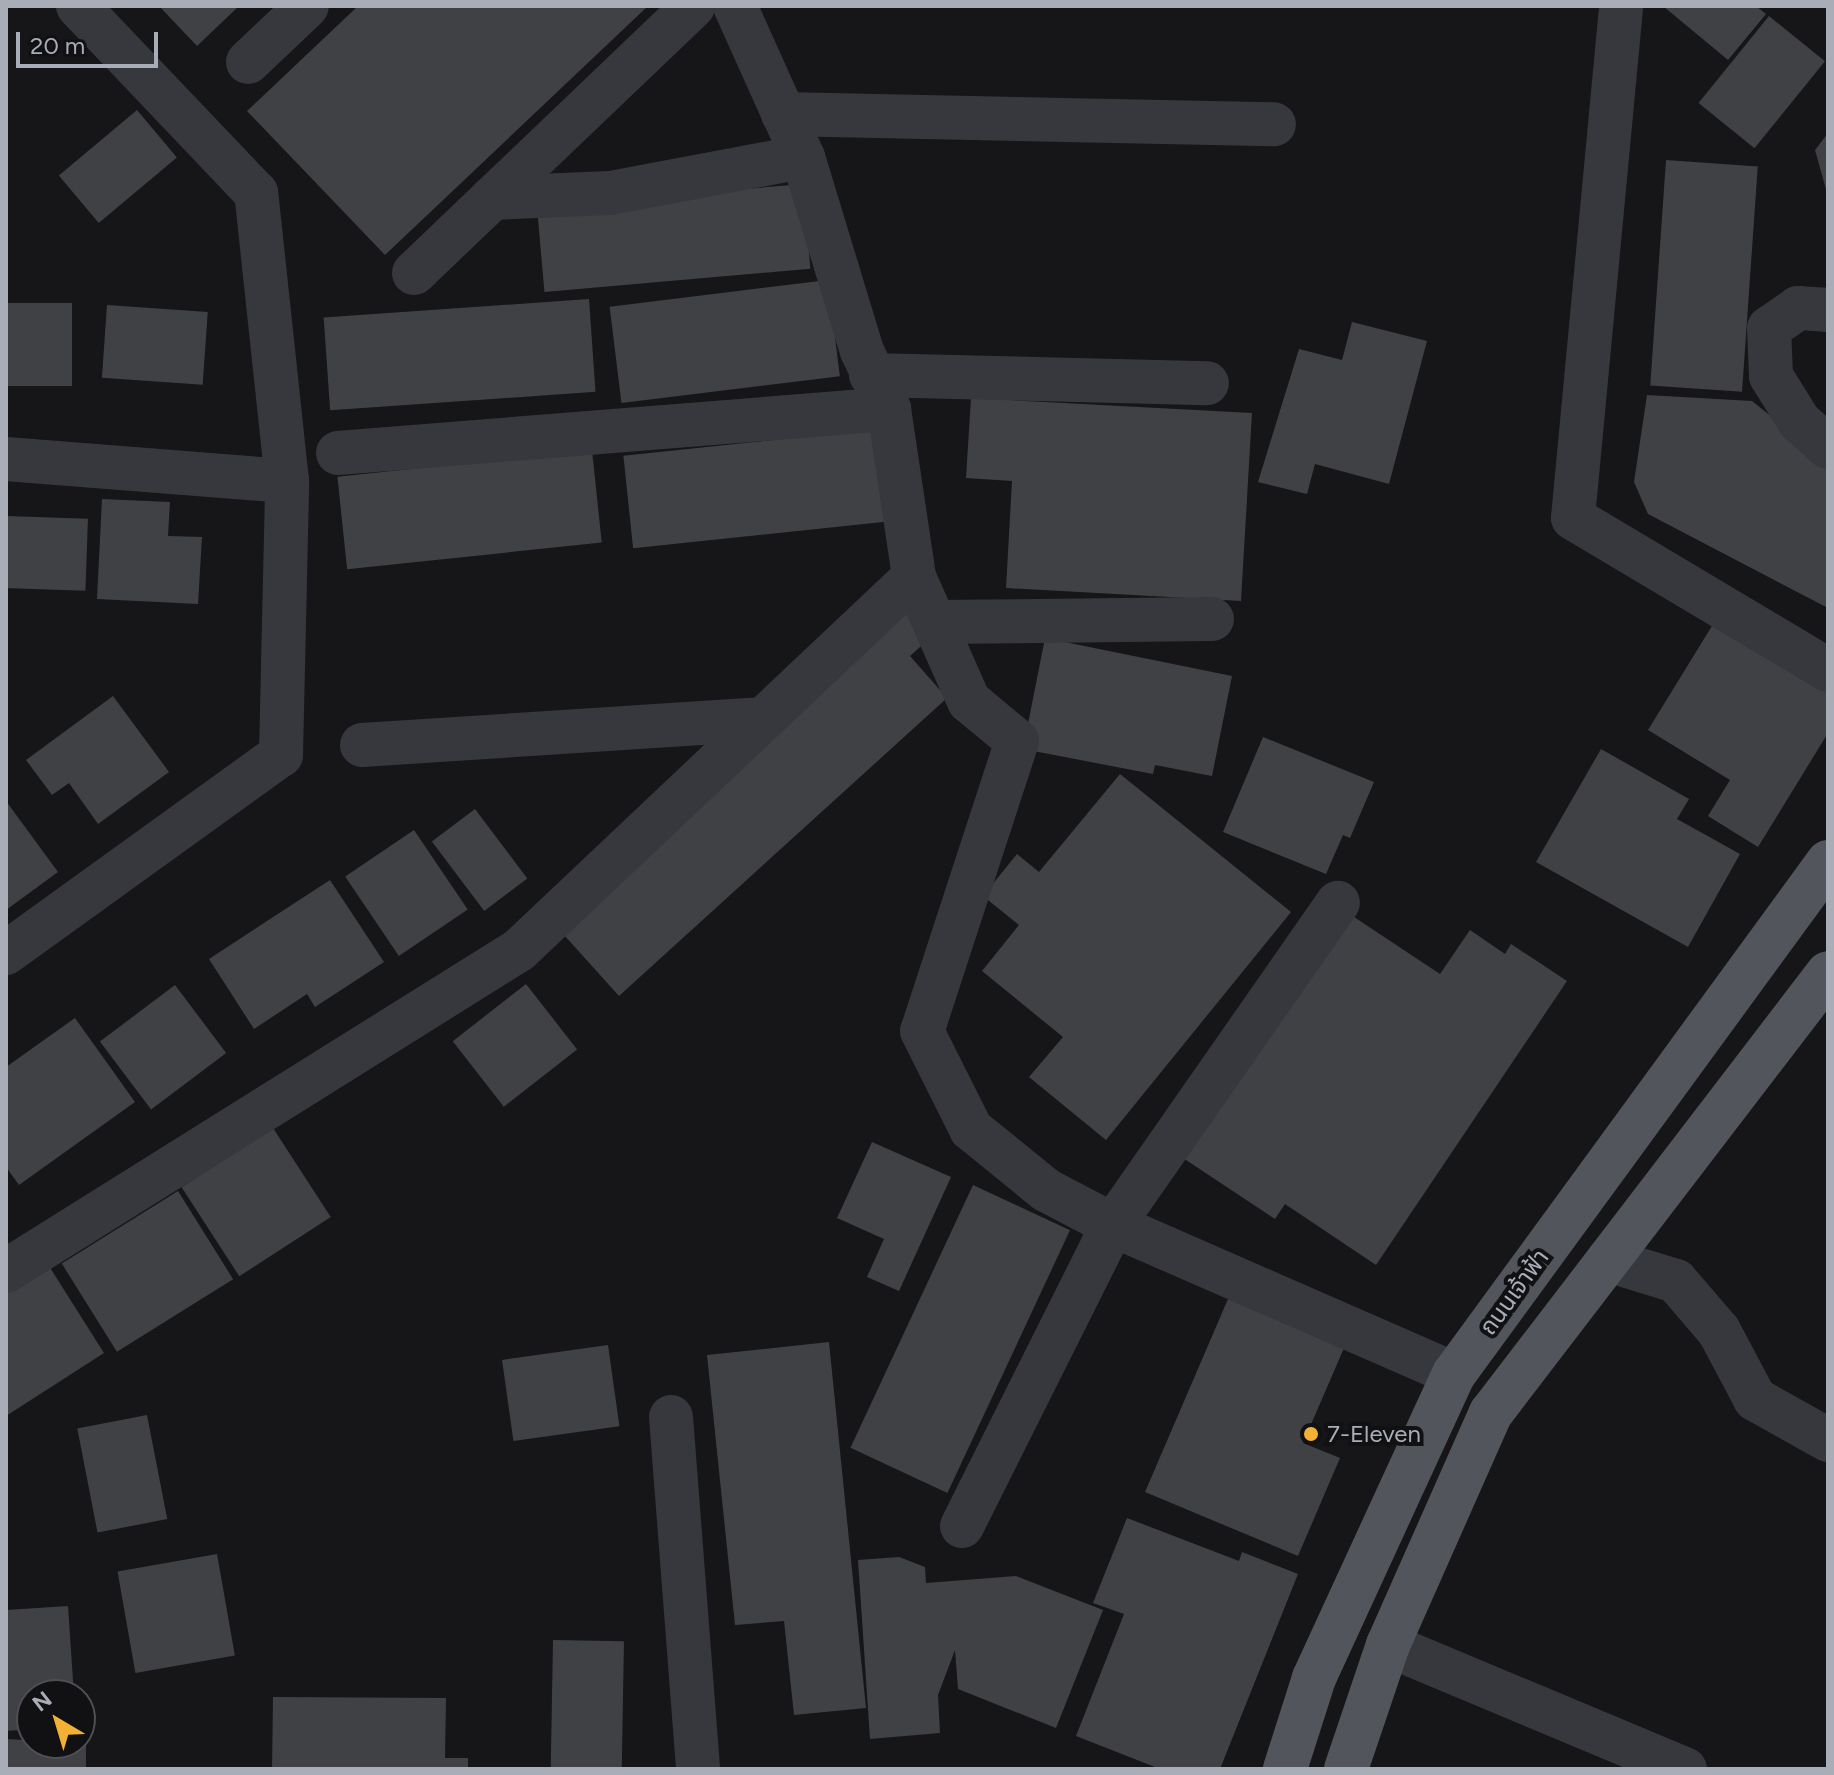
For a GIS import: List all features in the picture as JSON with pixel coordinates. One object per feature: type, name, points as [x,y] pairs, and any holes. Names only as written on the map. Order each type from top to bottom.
[{"type":"main road","name":"ถนนเจ้าฟ้า","points":[[1285,1769],[1314,1678],[1454,1374],[1828,862]]},
{"type":"main road","points":[[1346,1769],[1388,1645],[1491,1413],[1828,973]]},
{"type":"street","points":[[6,953],[281,755],[287,481],[256,193],[78,6]]},
{"type":"street","points":[[248,62],[307,6]]},
{"type":"street","points":[[414,273],[693,6]]},
{"type":"street","points":[[735,6],[803,157],[880,392],[914,577],[969,701],[1017,741],[922,1031],[971,1129],[1046,1190],[1113,1225],[1454,1374]]},
{"type":"street","points":[[1621,8],[1573,518],[1828,670]]},
{"type":"street","points":[[783,114],[1274,124]]},
{"type":"street","points":[[492,198],[610,193],[803,157]]},
{"type":"street","points":[[1828,310],[1798,308],[1769,328],[1771,376],[1799,421],[1828,447]]},
{"type":"street","points":[[338,453],[880,392],[1207,383]]},
{"type":"street","points":[[6,459],[287,481]]},
{"type":"street","points":[[6,1271],[519,950],[914,577]]},
{"type":"street","points":[[936,622],[1212,619]]},
{"type":"street","points":[[362,745],[763,719]]},
{"type":"street","points":[[962,1526],[1113,1225],[1338,903]]},
{"type":"street","points":[[1608,1260],[1676,1281],[1719,1331],[1755,1399],[1828,1440]]},
{"type":"street","points":[[671,1417],[698,1769]]},
{"type":"street","points":[[1388,1645],[1685,1769]]},
{"type":"building","points":[[159,6],[239,6],[197,46]]},
{"type":"building","points":[[358,6],[648,6],[385,255],[247,111]]},
{"type":"building","points":[[1663,6],[1756,6],[1766,14],[1728,60]]},
{"type":"building","points":[[1769,16],[1825,61],[1754,148],[1699,103]]},
{"type":"building","points":[[137,110],[177,157],[99,223],[59,176]]},
{"type":"building","points":[[1828,133],[1828,192],[1827,193],[1815,150]]},
{"type":"building","points":[[1666,160],[1758,166],[1742,392],[1650,385]]},
{"type":"building","points":[[803,184],[810,269],[544,292],[537,207]]},
{"type":"building","points":[[828,280],[840,376],[621,403],[610,307]]},
{"type":"building","points":[[589,299],[595,392],[330,410],[324,318]]},
{"type":"building","points":[[6,303],[72,303],[72,386],[6,386]]},
{"type":"building","points":[[107,305],[208,312],[203,385],[102,378]]},
{"type":"building","points":[[1352,322],[1427,341],[1389,484],[1315,464],[1307,494],[1258,482],[1299,349],[1342,360]]},
{"type":"building","points":[[1647,395],[1752,401],[1828,462],[1828,608],[1648,514],[1634,482]]},
{"type":"building","points":[[971,398],[1252,413],[1241,601],[1006,588],[1012,481],[966,478]]},
{"type":"building","points":[[878,429],[888,521],[633,548],[623,456]]},
{"type":"building","points":[[592,450],[602,542],[347,569],[337,477]]},
{"type":"building","points":[[102,499],[170,502],[168,536],[202,537],[198,604],[97,599]]},
{"type":"building","points":[[6,516],[88,519],[85,591],[6,588]]},
{"type":"building","points":[[904,609],[930,638],[910,656],[947,698],[619,996],[555,925]]},
{"type":"building","points":[[1715,621],[1828,690],[1828,733],[1758,847],[1708,816],[1730,780],[1648,730]]},
{"type":"building","points":[[1045,638],[1232,676],[1212,776],[1155,765],[1153,774],[1023,749]]},
{"type":"building","points":[[113,696],[169,772],[98,824],[69,783],[52,795],[26,760]]},
{"type":"building","points":[[1263,737],[1374,782],[1350,838],[1343,835],[1326,874],[1223,832]]},
{"type":"building","points":[[1601,749],[1689,799],[1677,819],[1740,854],[1688,947],[1536,862]]},
{"type":"building","points":[[1120,774],[1291,912],[1106,1140],[1029,1077],[1063,1037],[982,971],[1019,925],[983,896],[1017,854],[1039,872]]},
{"type":"building","points":[[6,801],[58,872],[6,910]]},
{"type":"building","points":[[475,809],[527,878],[484,911],[432,841]]},
{"type":"building","points":[[414,830],[468,910],[399,956],[345,876]]},
{"type":"building","points":[[330,880],[384,962],[315,1007],[307,994],[254,1029],[209,959]]},
{"type":"building","points":[[1348,913],[1440,974],[1470,930],[1505,954],[1511,944],[1567,981],[1376,1265],[1285,1204],[1275,1219],[1183,1158]]},
{"type":"building","points":[[526,984],[577,1049],[504,1107],[453,1041]]},
{"type":"building","points":[[175,985],[226,1053],[151,1109],[100,1042]]},
{"type":"building","points":[[75,1018],[135,1102],[19,1185],[6,1167],[6,1067]]},
{"type":"building","points":[[273,1128],[331,1217],[239,1276],[182,1187]]},
{"type":"building","points":[[872,1142],[951,1177],[899,1291],[867,1277],[884,1239],[837,1218]]},
{"type":"building","points":[[973,1185],[1070,1230],[947,1493],[850,1448]]},
{"type":"building","points":[[178,1191],[233,1279],[117,1352],[62,1264]]},
{"type":"building","points":[[49,1266],[104,1353],[6,1416],[6,1293]]},
{"type":"building","points":[[1228,1299],[1344,1348],[1303,1443],[1340,1458],[1298,1556],[1145,1492]]},
{"type":"building","points":[[829,1342],[866,1708],[794,1715],[784,1621],[735,1625],[707,1355]]},
{"type":"building","points":[[608,1345],[619,1426],[513,1441],[502,1360]]},
{"type":"building","points":[[147,1415],[167,1519],[98,1533],[77,1429]]},
{"type":"building","points":[[1127,1518],[1239,1561],[1242,1552],[1298,1574],[1220,1769],[1160,1769],[1076,1736],[1124,1614],[1093,1603]]},
{"type":"building","points":[[217,1554],[235,1655],[135,1673],[118,1572]]},
{"type":"building","points":[[899,1557],[925,1567],[926,1583],[1016,1576],[1103,1610],[1056,1728],[958,1689],[955,1650],[938,1695],[940,1733],[870,1739],[858,1560]]},
{"type":"building","points":[[68,1606],[73,1679],[16,1679],[16,1730],[6,1731],[6,1610]]},
{"type":"building","points":[[553,1640],[624,1641],[622,1769],[551,1769]]},
{"type":"building","points":[[273,1697],[446,1698],[445,1758],[468,1758],[468,1769],[272,1769]]},
{"type":"building","points":[[6,1739],[16,1740],[16,1759],[86,1759],[86,1769],[6,1769]]},
{"type":"place","name":"7-Eleven","points":[[1311,1434]]}]
